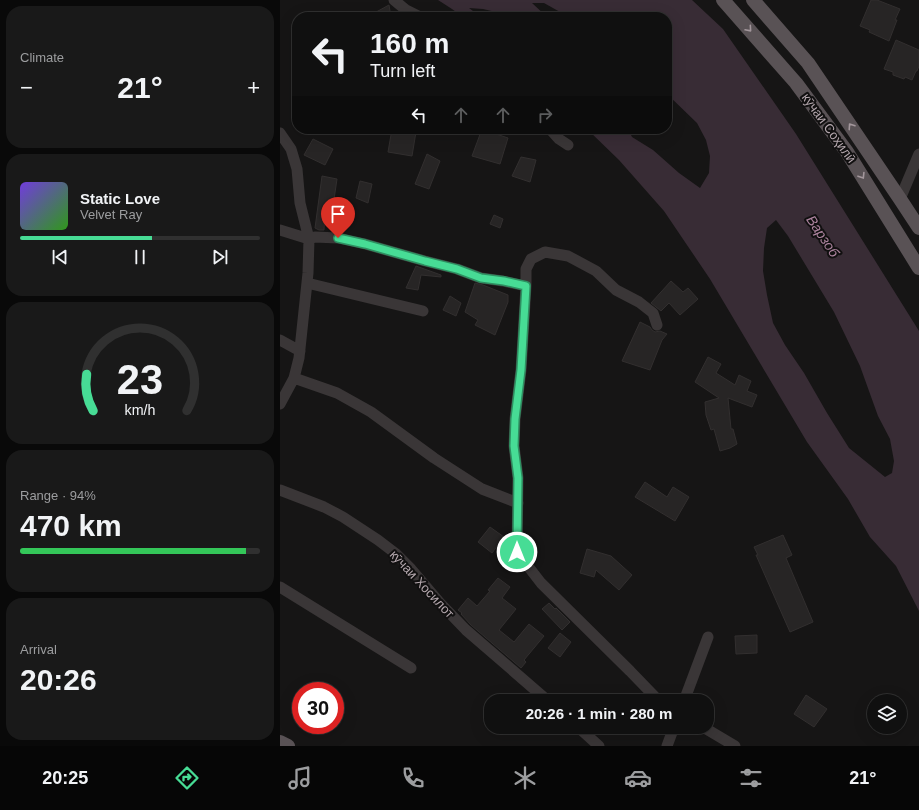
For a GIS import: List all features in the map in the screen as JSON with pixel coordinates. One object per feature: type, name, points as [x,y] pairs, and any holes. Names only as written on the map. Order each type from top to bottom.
[{"type":"main road","name":"кӯчаи Соҳилӣ","points":[[723,0],[796,83],[847,152],[919,268]]},
{"type":"main road","name":"кӯчаи Соҳилӣ","points":[[753,0],[808,63],[919,228]]},
{"type":"main road","points":[[280,742],[288,746]]},
{"type":"street","points":[[394,0],[410,12]]},
{"type":"street","points":[[280,133],[291,149],[298,170],[300,203],[309,239],[299,358],[294,378],[280,404]]},
{"type":"street","points":[[554,134],[568,145]]},
{"type":"street","points":[[900,199],[919,154]]},
{"type":"street","points":[[280,230],[309,239],[314,237],[338,238],[365,244],[457,269],[481,278],[526,286]]},
{"type":"street","points":[[652,694],[541,583],[517,552],[518,478],[514,446],[515,419],[521,370],[526,269],[532,259],[545,252],[568,256],[596,271],[616,290],[639,302],[653,313],[657,325]]},
{"type":"street","points":[[306,282],[423,311]]},
{"type":"street","points":[[280,340],[300,351]]},
{"type":"street","points":[[294,378],[337,393],[371,412],[434,458],[482,489],[518,503]]},
{"type":"street","name":"кӯчаи Хосилот","points":[[280,490],[324,507],[343,517],[395,553],[411,568],[440,603],[466,630],[540,694]]},
{"type":"street","points":[[280,587],[411,668]]},
{"type":"street","points":[[687,694],[708,637]]},
{"type":"street","points":[[586,734],[599,746]]},
{"type":"street","points":[[667,746],[671,734]]},
{"type":"street","points":[[714,734],[735,746]]},
{"type":"water","name":"Варзоб","points":[[438,0],[692,0],[723,29],[796,134],[919,331],[919,611],[896,566],[870,537],[848,499],[807,442],[710,279],[664,211],[619,160],[592,134],[630,134],[632,137],[653,150],[679,173],[700,188],[709,173],[710,156],[706,140],[697,123],[672,99],[672,12],[560,12],[544,3],[532,3],[542,12],[496,12],[469,8],[474,12],[456,12]],"holes":[[[776,220],[788,236],[834,312],[860,366],[878,416],[890,439],[894,461],[892,473],[885,477],[849,448],[773,323],[763,271],[767,228]]]},
{"type":"building","points":[[871,0],[877,0],[900,9],[889,41],[860,26]]},
{"type":"building","points":[[389,5],[390,12],[376,12]]},
{"type":"building","points":[[896,40],[919,50],[919,66],[912,80],[893,75],[893,72],[884,69]]},
{"type":"building","points":[[391,134],[416,134],[412,156],[388,152]]},
{"type":"building","points":[[480,134],[496,134],[508,138],[500,164],[472,156]]},
{"type":"building","points":[[313,139],[333,149],[325,165],[304,155]]},
{"type":"building","points":[[427,154],[440,161],[429,189],[415,184]]},
{"type":"building","points":[[521,157],[536,160],[530,182],[512,176]]},
{"type":"building","points":[[322,176],[337,179],[332,213],[325,213],[324,230],[319,230],[315,228]]},
{"type":"building","points":[[360,181],[372,184],[368,203],[356,198]]},
{"type":"building","points":[[494,215],[503,219],[500,228],[490,224]]},
{"type":"building","points":[[416,266],[441,275],[441,277],[421,275],[418,290],[406,288]]},
{"type":"building","points":[[671,281],[683,292],[688,288],[698,299],[680,315],[669,303],[661,311],[651,303]]},
{"type":"building","points":[[475,283],[508,295],[508,302],[495,335],[475,325],[478,320],[465,312]]},
{"type":"building","points":[[450,296],[461,303],[456,316],[443,310]]},
{"type":"building","points":[[640,322],[650,327],[655,332],[660,331],[667,334],[662,340],[650,370],[622,361]]},
{"type":"building","points":[[708,357],[721,364],[716,373],[735,385],[739,375],[751,381],[747,391],[757,395],[752,407],[728,398],[731,429],[733,429],[737,444],[720,451],[714,429],[711,430],[706,415],[705,402],[719,398],[695,382]]},
{"type":"building","points":[[645,482],[667,497],[673,487],[689,497],[675,521],[635,497]]},
{"type":"building","points":[[490,527],[504,537],[492,553],[478,542]]},
{"type":"building","points":[[783,535],[792,555],[786,558],[813,622],[790,632],[756,555],[758,555],[754,547]]},
{"type":"building","points":[[587,549],[611,556],[632,575],[619,590],[596,570],[594,577],[580,573]]},
{"type":"building","points":[[498,578],[510,587],[502,598],[516,609],[499,630],[514,642],[529,624],[544,636],[524,660],[526,662],[521,668],[471,625],[458,610],[468,598],[477,606],[490,591],[488,590]]},
{"type":"building","points":[[549,603],[570,622],[562,630],[542,609]]},
{"type":"building","points":[[560,633],[571,642],[560,657],[548,648]]},
{"type":"building","points":[[757,635],[757,653],[736,654],[735,636]]},
{"type":"building","points":[[806,695],[827,709],[814,727],[794,714]]},
{"type":"route","points":[[338,238],[397,252],[457,269],[481,278],[526,286],[521,370],[515,419],[514,446],[518,478],[517,552]]}]
